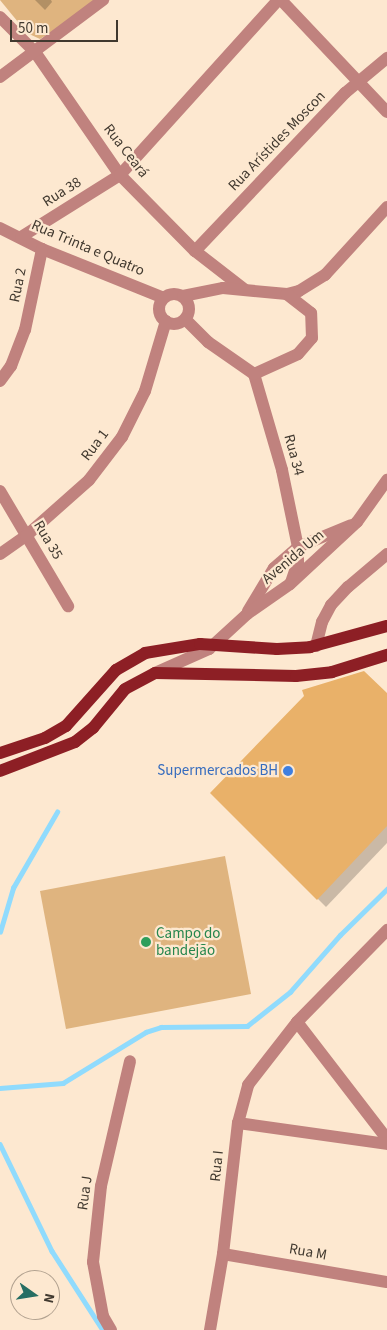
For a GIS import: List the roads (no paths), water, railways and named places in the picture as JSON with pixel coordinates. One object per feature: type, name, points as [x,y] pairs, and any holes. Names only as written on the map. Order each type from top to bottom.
[{"type":"main road","points":[[0,753],[45,738],[66,726],[116,670],[135,658],[159,648],[213,645],[277,649],[316,646],[387,626]]},
{"type":"main road","points":[[0,771],[76,742],[93,728],[125,689],[155,673],[296,676],[332,672],[387,655]]},
{"type":"street","points":[[0,77],[103,0]]},
{"type":"street","points":[[120,175],[279,0],[387,112]]},
{"type":"street","name":"Rua Ceará","points":[[0,17],[34,52],[120,175],[196,251],[244,289]]},
{"type":"street","name":"Rua Arístides Moscon","points":[[196,251],[358,83],[387,58]]},
{"type":"street","name":"Rua 38","points":[[21,236],[120,175]]},
{"type":"street","points":[[185,319],[172,324],[166,321],[160,310],[164,298],[176,294],[183,296],[223,288],[287,294],[299,291],[325,275],[387,207]]},
{"type":"street","name":"Rua Trinta e Quatro","points":[[0,228],[21,236],[42,249],[164,298]]},
{"type":"street","name":"Rua 2","points":[[0,382],[11,366],[25,330],[42,249]]},
{"type":"street","points":[[185,319],[208,342],[254,374],[298,354],[312,338],[311,313],[287,294]]},
{"type":"street","points":[[183,296],[189,307],[185,319]]},
{"type":"street","name":"Rua 1","points":[[0,554],[26,536],[90,480],[122,437],[145,391],[166,321]]},
{"type":"street","name":"Rua 34","points":[[254,374],[282,470],[298,547],[296,570],[290,584]]},
{"type":"street","name":"Avenida Um","points":[[155,673],[188,661],[213,645],[247,614],[290,584],[357,522],[387,480]]},
{"type":"street","name":"Rua 35","points":[[0,491],[68,606]]},
{"type":"street","name":"Avenida Um","points":[[247,614],[274,568],[298,547],[357,522]]},
{"type":"street","points":[[316,646],[322,622],[331,605],[348,586],[387,554]]},
{"type":"street","name":"Rua I","points":[[210,1330],[223,1254],[238,1123],[248,1084],[297,1022],[387,930]]},
{"type":"street","points":[[297,1022],[387,1139]]},
{"type":"street","name":"Rua J","points":[[110,1330],[103,1316],[93,1262],[101,1186],[130,1060]]},
{"type":"street","points":[[238,1123],[387,1144]]},
{"type":"street","name":"Rua M","points":[[223,1254],[387,1282]]},
{"type":"waterway","points":[[0,932],[13,888],[57,812]]},
{"type":"waterway","points":[[0,1088],[63,1083],[146,1032],[161,1027],[247,1026],[290,992],[340,935],[387,889]]},
{"type":"waterway","points":[[0,1144],[52,1251],[103,1330]]},
{"type":"place","name":"Supermercados BH","points":[[288,771]]},
{"type":"place","name":"Campo do bandejão","points":[[146,942]]}]
